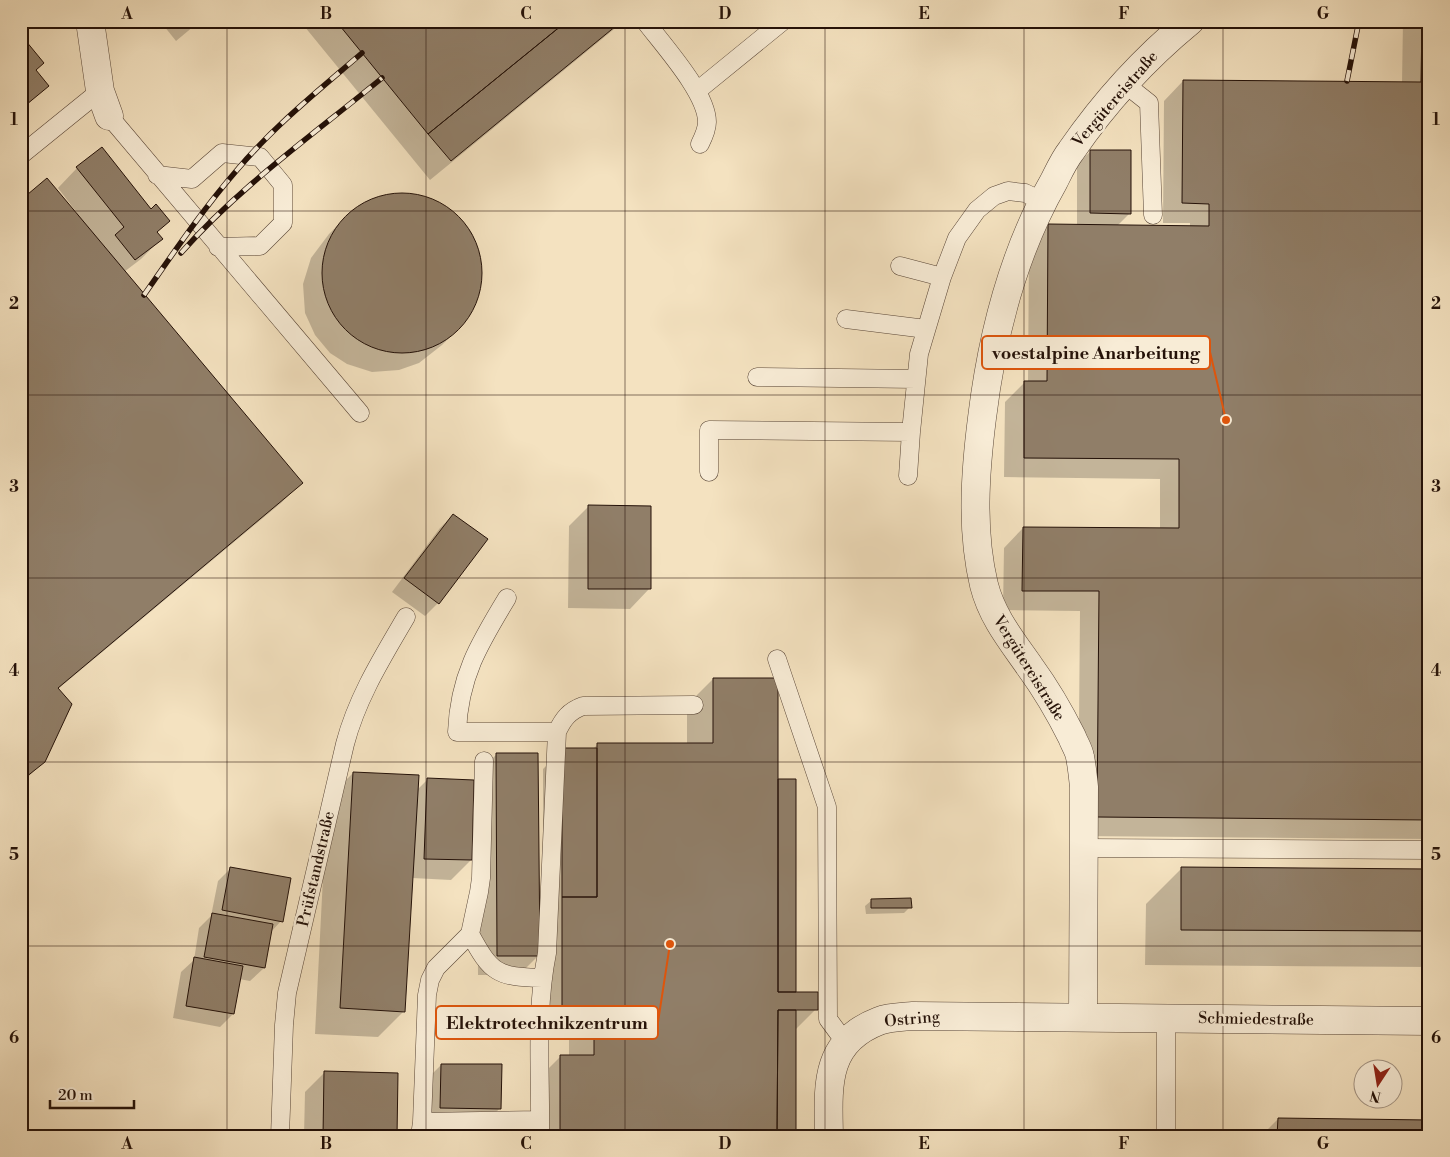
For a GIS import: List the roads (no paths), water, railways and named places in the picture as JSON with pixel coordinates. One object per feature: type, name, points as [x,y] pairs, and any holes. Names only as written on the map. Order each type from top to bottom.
[{"type":"street","points":[[90,21],[100,90],[109,116]]},
{"type":"street","name":"Vergütereistraße","points":[[1083,1017],[1084,787],[1080,755],[1061,716],[1032,669],[995,616],[984,585],[975,496],[978,449],[993,350],[1004,298],[1042,201],[1070,152],[1104,108],[1162,44],[1190,21]]},
{"type":"street","name":"Ostring","points":[[829,1136],[828,1093],[838,1053],[845,1042],[858,1030],[880,1020],[914,1016],[1083,1017]]},
{"type":"street","name":"Schmiedestraße","points":[[1083,1017],[1429,1021]]},
{"type":"lane","points":[[645,21],[697,91],[705,108],[708,124],[700,144]]},
{"type":"lane","points":[[697,91],[783,21]]},
{"type":"lane","points":[[1125,84],[1150,103],[1152,215]]},
{"type":"lane","points":[[21,156],[100,90]]},
{"type":"lane","points":[[109,116],[360,413]]},
{"type":"lane","points":[[158,175],[192,179],[222,153],[260,157],[283,185],[283,223],[260,246],[218,247]]},
{"type":"lane","points":[[908,476],[919,354],[942,277],[957,238],[977,210],[994,196],[1008,191],[1025,193],[1042,201]]},
{"type":"lane","points":[[900,266],[942,277]]},
{"type":"lane","points":[[846,319],[926,329]]},
{"type":"lane","points":[[758,377],[916,379]]},
{"type":"lane","points":[[709,472],[709,430],[911,432]]},
{"type":"lane","points":[[507,598],[470,662],[458,714],[457,732],[557,732]]},
{"type":"lane","name":"Prüfstandstraße","points":[[280,1136],[287,993],[345,744],[355,710],[367,684],[406,617]]},
{"type":"lane","points":[[777,660],[826,807],[828,1019],[845,1042]]},
{"type":"lane","points":[[484,761],[479,892],[470,934],[436,968],[426,995],[421,1129],[540,1128],[540,1002],[547,953],[557,732],[562,720],[572,710],[583,706],[694,705]]},
{"type":"lane","points":[[1084,848],[1429,850]]},
{"type":"lane","points":[[470,934],[483,958],[502,973],[518,978],[542,978]]},
{"type":"lane","points":[[1166,1018],[1166,1136]]},
{"type":"railway","points":[[1347,81],[1359,21]]},
{"type":"railway","points":[[144,295],[201,215],[251,154],[297,109],[362,53]]},
{"type":"railway","points":[[181,253],[252,183],[382,78]]},
{"type":"place","name":"voestalpine Anarbeitung","points":[[1226,420]]},
{"type":"place","name":"Elektrotechnikzentrum","points":[[670,944]]}]
